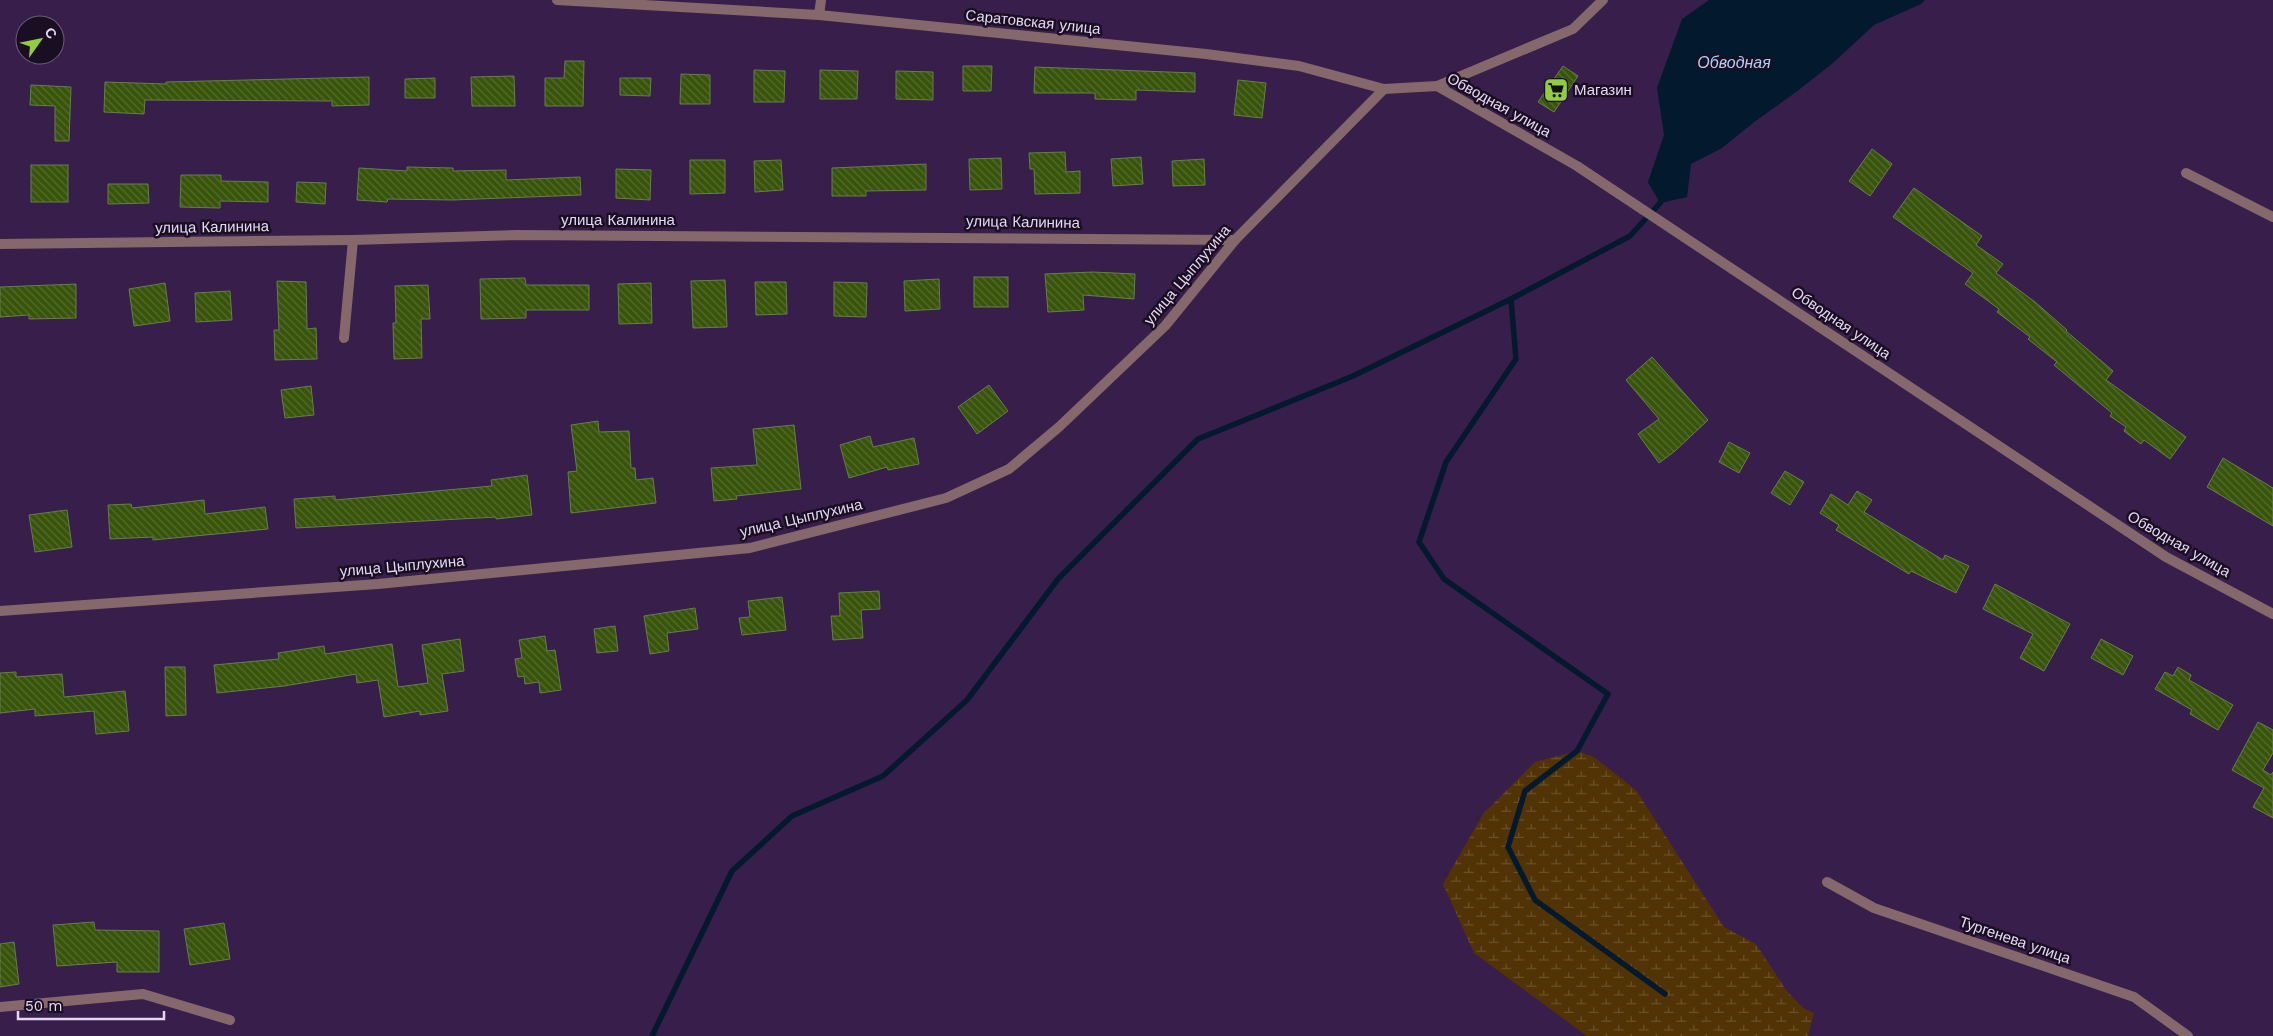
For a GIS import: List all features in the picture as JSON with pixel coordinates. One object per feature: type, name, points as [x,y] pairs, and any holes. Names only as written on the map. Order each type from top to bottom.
[{"type":"street","name":"Саратовская улица","points":[[557,0],[819,15],[1252,60],[1299,66],[1384,90]]},
{"type":"street","points":[[819,15],[821,0]]},
{"type":"street","points":[[1437,86],[1573,29],[1604,0]]},
{"type":"street","name":"Обводная улица","points":[[1384,90],[1437,86],[1577,166],[2166,557],[2273,614]]},
{"type":"street","name":"улица Цыплухина","points":[[0,611],[378,584],[750,548],[946,498],[1009,469],[1059,427],[1165,326],[1235,240],[1384,90]]},
{"type":"street","points":[[2186,173],[2273,217]]},
{"type":"street","name":"улица Калинина","points":[[0,244],[353,240],[516,235],[1235,240]]},
{"type":"street","points":[[344,338],[353,240]]},
{"type":"street","name":"Тургенева улица","points":[[1827,882],[1874,908],[2134,997],[2188,1036]]},
{"type":"street","points":[[0,1007],[143,994],[230,1020]]},
{"type":"green space","points":[[1577,751],[1594,757],[1636,790],[1724,927],[1756,944],[1786,990],[1803,1008],[1814,1013],[1808,1036],[1587,1036],[1474,953],[1443,884],[1483,814],[1535,762]]},
{"type":"water","name":"Обводная","points":[[1709,0],[1925,0],[1921,4],[1874,25],[1833,63],[1796,92],[1722,148],[1691,164],[1687,197],[1660,203],[1648,182],[1664,135],[1657,88],[1682,19]]},
{"type":"building","points":[[565,61],[584,61],[583,106],[545,106],[545,78],[564,78]]},
{"type":"building","points":[[963,66],[992,66],[991,91],[963,91]]},
{"type":"building","points":[[1563,66],[1578,76],[1554,112],[1538,102]]},
{"type":"building","points":[[1035,67],[1195,73],[1195,92],[1136,90],[1136,100],[1095,99],[1095,93],[1034,93]]},
{"type":"building","points":[[754,70],[785,71],[784,102],[754,102]]},
{"type":"building","points":[[820,70],[858,71],[857,99],[820,99]]},
{"type":"building","points":[[896,71],[933,72],[933,100],[896,99]]},
{"type":"building","points":[[681,74],[710,75],[710,104],[680,104]]},
{"type":"building","points":[[514,76],[515,106],[472,106],[471,77]]},
{"type":"building","points":[[369,77],[369,105],[332,106],[332,101],[145,100],[144,114],[104,112],[105,82],[166,84],[166,82]]},
{"type":"building","points":[[435,78],[435,98],[405,98],[405,79]]},
{"type":"building","points":[[620,78],[651,78],[650,96],[620,95]]},
{"type":"building","points":[[1238,80],[1266,83],[1262,118],[1234,115]]},
{"type":"building","points":[[31,85],[71,87],[69,141],[55,141],[55,106],[30,105]]},
{"type":"building","points":[[1872,149],[1892,164],[1870,196],[1849,181]]},
{"type":"building","points":[[1065,152],[1066,172],[1080,171],[1080,193],[1035,194],[1034,169],[1030,169],[1029,153]]},
{"type":"building","points":[[1141,157],[1143,184],[1113,186],[1111,159]]},
{"type":"building","points":[[1001,158],[1002,189],[970,190],[969,159]]},
{"type":"building","points":[[1204,159],[1205,185],[1173,186],[1172,161]]},
{"type":"building","points":[[690,160],[725,160],[725,193],[690,194]]},
{"type":"building","points":[[781,160],[783,190],[755,192],[754,161]]},
{"type":"building","points":[[926,164],[926,190],[866,191],[866,196],[832,196],[832,168]]},
{"type":"building","points":[[31,165],[68,165],[68,202],[31,202]]},
{"type":"building","points":[[407,167],[453,168],[453,171],[506,170],[506,180],[580,177],[581,195],[453,200],[388,199],[387,202],[357,200],[359,168],[407,171]]},
{"type":"building","points":[[616,169],[651,170],[650,200],[616,198]]},
{"type":"building","points":[[181,175],[221,175],[221,181],[268,182],[268,202],[220,201],[220,208],[180,207]]},
{"type":"building","points":[[297,182],[326,183],[325,204],[296,202]]},
{"type":"building","points":[[108,184],[148,184],[149,203],[108,204]]},
{"type":"building","points":[[1914,188],[1982,236],[1976,245],[2003,264],[1996,273],[2035,302],[2113,371],[2106,380],[2186,437],[2170,459],[2144,440],[2141,444],[2124,431],[2126,427],[2110,416],[2112,413],[2054,365],[2057,362],[2028,339],[2030,337],[1997,312],[1999,309],[1965,284],[1973,273],[1893,217]]},
{"type":"building","points":[[1093,272],[1135,274],[1134,299],[1083,295],[1084,310],[1048,312],[1045,274]]},
{"type":"building","points":[[974,277],[1008,277],[1008,307],[974,307]]},
{"type":"building","points":[[525,278],[526,285],[589,285],[589,310],[526,310],[526,318],[481,319],[480,279]]},
{"type":"building","points":[[939,279],[940,309],[905,311],[904,281]]},
{"type":"building","points":[[725,280],[727,327],[693,328],[691,281]]},
{"type":"building","points":[[277,281],[306,282],[307,329],[316,328],[317,359],[275,360],[274,330],[279,330]]},
{"type":"building","points":[[755,282],[786,282],[787,314],[756,315]]},
{"type":"building","points":[[834,282],[867,283],[866,317],[834,316]]},
{"type":"building","points":[[165,283],[170,321],[134,326],[129,289]]},
{"type":"building","points":[[651,283],[652,323],[619,324],[618,284]]},
{"type":"building","points":[[76,284],[76,318],[29,319],[29,315],[0,317],[0,287]]},
{"type":"building","points":[[428,285],[430,319],[421,319],[422,358],[394,359],[393,323],[396,323],[395,286]]},
{"type":"building","points":[[230,291],[232,320],[196,322],[195,293]]},
{"type":"building","points":[[1652,357],[1708,420],[1675,451],[1659,463],[1638,434],[1659,419],[1626,380]]},
{"type":"building","points":[[989,385],[1008,411],[977,434],[958,407]]},
{"type":"building","points":[[311,386],[314,415],[285,418],[281,390]]},
{"type":"building","points":[[598,421],[599,432],[629,431],[631,468],[635,468],[636,480],[653,478],[656,503],[571,513],[568,472],[577,471],[571,425]]},
{"type":"building","points":[[794,425],[801,489],[736,496],[737,499],[714,501],[711,468],[757,465],[753,429]]},
{"type":"building","points":[[870,436],[873,447],[914,438],[919,464],[888,470],[887,467],[849,478],[840,445]]},
{"type":"building","points":[[1729,442],[1750,453],[1739,473],[1719,462]]},
{"type":"building","points":[[2223,458],[2273,488],[2273,526],[2207,487]]},
{"type":"building","points":[[1785,471],[1804,482],[1790,505],[1771,493]]},
{"type":"building","points":[[527,475],[532,515],[496,519],[496,517],[296,528],[294,499],[335,496],[335,500],[492,486],[491,480]]},
{"type":"building","points":[[1857,491],[1872,500],[1864,512],[1943,560],[1945,555],[1969,566],[1956,593],[1911,571],[1909,574],[1836,530],[1839,525],[1820,513],[1831,494],[1848,505]]},
{"type":"building","points":[[204,500],[205,514],[265,507],[268,529],[153,540],[153,537],[110,539],[108,505],[131,504],[132,508]]},
{"type":"building","points":[[67,510],[72,547],[35,552],[29,515]]},
{"type":"building","points":[[1995,584],[2070,624],[2044,671],[2020,658],[2033,634],[1983,609]]},
{"type":"building","points":[[879,591],[880,609],[861,610],[863,638],[833,640],[831,616],[840,616],[839,593]]},
{"type":"building","points":[[782,597],[786,630],[742,635],[739,618],[750,617],[748,601]]},
{"type":"building","points":[[695,608],[698,629],[667,633],[669,651],[650,654],[644,616]]},
{"type":"building","points":[[615,626],[618,651],[597,653],[594,629]]},
{"type":"building","points":[[545,636],[547,651],[555,650],[561,690],[540,693],[539,682],[525,684],[524,676],[518,677],[515,659],[522,658],[519,640]]},
{"type":"building","points":[[460,639],[464,671],[442,674],[448,711],[420,715],[420,711],[384,717],[378,680],[357,683],[356,674],[284,686],[217,693],[214,665],[279,659],[278,653],[324,646],[325,654],[392,644],[398,687],[428,683],[422,645]]},
{"type":"building","points":[[2101,639],[2133,656],[2123,675],[2091,658]]},
{"type":"building","points":[[165,667],[185,667],[186,715],[166,716]]},
{"type":"building","points":[[2178,667],[2191,675],[2189,680],[2233,705],[2218,730],[2190,714],[2192,710],[2155,689],[2165,672],[2173,676]]},
{"type":"building","points":[[16,672],[16,677],[62,674],[64,697],[125,691],[129,731],[96,734],[94,711],[35,716],[35,709],[0,713],[0,673]]},
{"type":"building","points":[[2258,722],[2273,730],[2273,753],[2263,770],[2271,775],[2273,772],[2273,818],[2253,807],[2264,788],[2232,770]]},
{"type":"building","points":[[94,922],[95,930],[159,931],[159,972],[117,972],[117,962],[57,966],[53,925]]},
{"type":"building","points":[[224,923],[230,959],[190,965],[184,929]]},
{"type":"building","points":[[14,942],[19,984],[0,987],[0,944]]},
{"type":"waterway","points":[[652,1036],[732,871],[792,816],[883,776],[967,700],[1058,579],[1198,439],[1353,376],[1511,299],[1630,236],[1660,203],[1663,197]]},
{"type":"waterway","points":[[1511,299],[1516,359],[1446,462],[1419,542],[1444,579],[1608,694],[1577,751],[1525,791],[1508,847],[1535,900],[1665,994]]},
{"type":"place","name":"Магазин","points":[[1556,90]]}]
